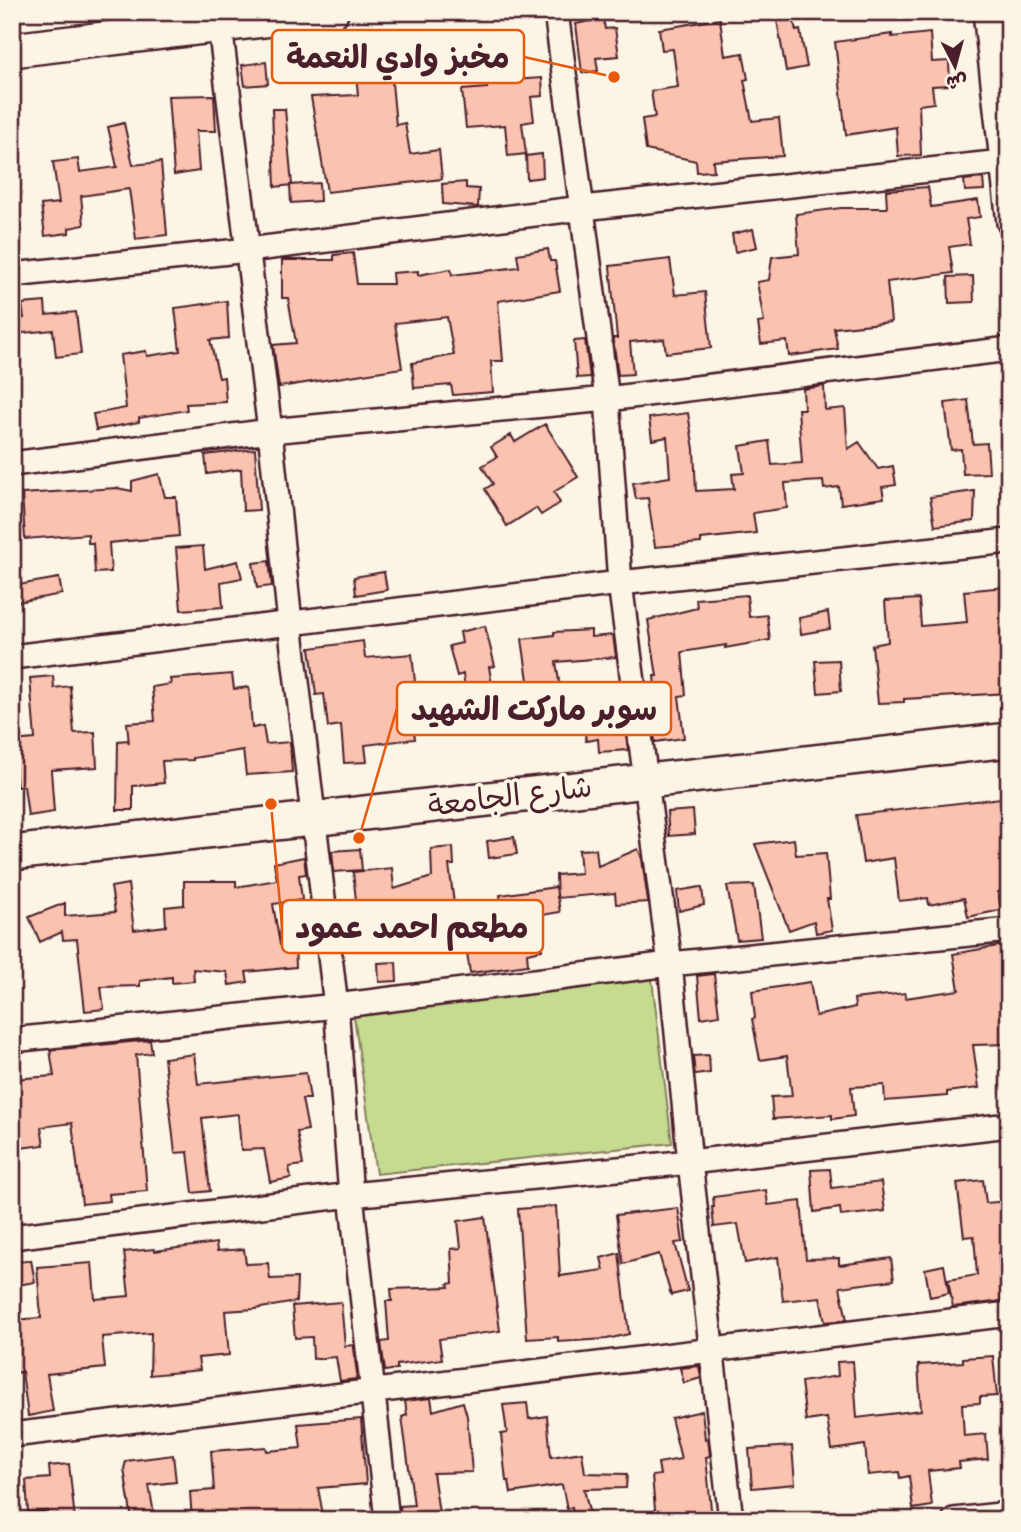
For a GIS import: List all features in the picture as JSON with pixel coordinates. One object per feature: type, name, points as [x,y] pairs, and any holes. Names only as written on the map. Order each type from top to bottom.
[{"type":"street","points":[[12,50],[142,24],[220,26],[331,12]]},
{"type":"street","points":[[556,12],[607,399],[620,583],[670,964],[731,1520]]},
{"type":"street","points":[[985,12],[1009,223]]},
{"type":"street","points":[[220,26],[336,1006],[351,1195],[387,1520]]},
{"type":"street","points":[[12,275],[1002,162]]},
{"type":"street","points":[[12,464],[270,431],[607,399],[1009,349]]},
{"type":"street","points":[[12,657],[620,583],[1009,541]]},
{"type":"street","name":"شارع الجامعة","points":[[12,853],[1009,740]]},
{"type":"street","points":[[12,1040],[336,1006],[670,964],[1009,930]]},
{"type":"street","points":[[12,1237],[351,1195],[690,1162],[1009,1125]]},
{"type":"street","points":[[12,1435],[1009,1314]]},
{"type":"street","points":[[954,1520],[1009,1514]]},
{"type":"green space","points":[[652,979],[672,1143],[376,1174],[354,1016]]},
{"type":"building","points":[[792,13],[796,31],[800,30],[807,67],[786,71],[776,15]]},
{"type":"building","points":[[603,18],[605,29],[615,28],[619,56],[596,58],[598,71],[582,73],[576,24]]},
{"type":"building","points":[[720,19],[725,56],[743,53],[748,79],[744,80],[752,121],[779,118],[783,156],[713,161],[714,171],[697,172],[696,161],[646,150],[642,119],[655,117],[651,91],[678,87],[673,49],[662,50],[659,29]]},
{"type":"building","points":[[930,33],[932,62],[949,61],[950,85],[932,86],[934,103],[919,105],[921,155],[898,156],[896,127],[846,135],[835,42],[892,34],[892,37]]},
{"type":"building","points":[[266,62],[268,84],[245,86],[242,65]]},
{"type":"building","points":[[510,67],[512,80],[542,78],[543,96],[531,97],[534,121],[522,123],[526,154],[508,156],[505,125],[466,128],[462,90],[487,88],[484,71]]},
{"type":"building","points":[[391,72],[396,125],[405,123],[410,154],[439,150],[442,179],[327,192],[311,97],[358,95],[356,74]]},
{"type":"building","points":[[214,95],[216,131],[196,131],[199,171],[174,175],[168,96]]},
{"type":"building","points":[[272,109],[285,109],[292,185],[275,187]]},
{"type":"building","points":[[124,123],[133,165],[161,162],[167,235],[136,239],[129,189],[81,196],[84,225],[69,228],[69,233],[45,236],[41,205],[59,203],[53,162],[78,159],[80,172],[117,167],[108,127]]},
{"type":"building","points":[[542,154],[543,177],[527,179],[526,156]]},
{"type":"building","points":[[983,178],[984,190],[965,191],[964,180]]},
{"type":"building","points":[[466,182],[466,188],[479,189],[478,207],[443,204],[442,184]]},
{"type":"building","points":[[319,183],[320,201],[291,203],[290,185]]},
{"type":"building","points":[[928,187],[931,207],[978,200],[980,217],[966,219],[970,244],[949,247],[953,273],[887,282],[891,322],[834,328],[838,349],[789,356],[787,341],[761,344],[758,323],[764,322],[757,282],[769,280],[772,257],[799,254],[796,214],[841,208],[887,208],[886,190]]},
{"type":"building","points":[[753,229],[757,247],[735,252],[732,234]]},
{"type":"building","points":[[548,249],[550,261],[555,261],[560,291],[498,301],[503,361],[491,361],[493,392],[453,395],[451,385],[414,388],[412,363],[454,355],[447,317],[395,323],[402,368],[279,387],[273,345],[296,343],[288,298],[282,298],[282,260],[334,260],[334,255],[353,253],[357,284],[393,284],[392,273],[418,271],[418,275],[451,269],[452,275],[519,267],[517,254]]},
{"type":"building","points":[[670,259],[675,295],[705,292],[711,348],[666,353],[664,339],[630,342],[633,374],[618,375],[613,338],[617,338],[610,266]]},
{"type":"building","points":[[973,276],[974,302],[949,303],[948,277]]},
{"type":"building","points":[[227,301],[229,338],[210,340],[219,378],[224,377],[226,402],[186,404],[187,410],[139,418],[139,422],[96,430],[93,414],[126,408],[120,355],[146,351],[147,356],[180,351],[175,308]]},
{"type":"building","points":[[45,302],[46,315],[76,312],[81,354],[56,357],[53,330],[13,334],[12,319],[24,318],[22,304]]},
{"type":"building","points":[[585,340],[590,377],[577,378],[574,341]]},
{"type":"building","points":[[824,386],[825,410],[845,408],[848,449],[859,442],[878,469],[893,466],[896,485],[882,487],[884,498],[841,504],[839,487],[824,489],[823,481],[785,483],[787,508],[753,513],[756,533],[701,539],[701,543],[655,547],[648,498],[636,499],[633,483],[670,477],[667,437],[652,440],[649,418],[688,413],[694,449],[696,491],[734,489],[732,474],[744,473],[740,446],[769,441],[772,465],[802,463],[798,409],[804,409],[803,389]]},
{"type":"building","points":[[968,400],[973,444],[987,443],[989,473],[963,474],[961,449],[951,450],[945,403]]},
{"type":"building","points":[[545,424],[578,477],[554,492],[560,503],[541,515],[536,508],[507,526],[485,489],[493,484],[482,466],[497,457],[491,447],[511,435],[515,442]]},
{"type":"building","points":[[255,449],[259,510],[243,511],[241,469],[207,474],[205,455]]},
{"type":"building","points":[[159,474],[165,497],[176,497],[179,536],[109,543],[111,572],[95,573],[93,543],[88,543],[88,534],[25,539],[22,494],[117,488],[132,491],[132,481]]},
{"type":"building","points":[[975,491],[974,521],[935,526],[930,497]]},
{"type":"building","points":[[203,546],[205,569],[238,561],[242,578],[221,582],[223,607],[181,610],[176,548]]},
{"type":"building","points":[[269,561],[272,586],[257,588],[253,563]]},
{"type":"building","points":[[384,572],[387,590],[356,595],[354,577]]},
{"type":"building","points":[[59,578],[62,594],[12,603],[12,586]]},
{"type":"building","points":[[1005,587],[1009,627],[1009,630],[1005,630],[1009,693],[878,703],[872,645],[888,642],[885,601],[919,599],[921,626],[967,622],[964,591]]},
{"type":"building","points":[[747,595],[749,617],[767,615],[770,640],[682,652],[686,695],[679,696],[684,738],[655,742],[652,717],[658,717],[654,676],[657,676],[648,620],[697,608],[696,599]]},
{"type":"building","points":[[828,612],[830,629],[801,634],[799,618]]},
{"type":"building","points":[[485,626],[495,666],[489,667],[500,733],[471,736],[463,674],[457,676],[449,646],[462,643],[460,632]]},
{"type":"building","points":[[591,630],[591,637],[613,635],[616,657],[556,662],[561,694],[604,688],[609,720],[624,719],[628,750],[599,752],[598,739],[586,741],[583,717],[534,722],[522,639],[554,635],[554,632]]},
{"type":"building","points":[[363,641],[365,658],[412,654],[415,682],[408,683],[415,739],[365,745],[367,762],[344,763],[341,725],[328,727],[324,694],[316,695],[310,648]]},
{"type":"building","points":[[839,660],[841,691],[818,693],[815,661]]},
{"type":"building","points":[[232,674],[234,689],[249,687],[252,728],[263,726],[266,744],[290,742],[292,772],[246,775],[243,750],[193,760],[162,761],[164,783],[133,786],[133,810],[117,810],[118,741],[128,740],[129,744],[127,723],[155,721],[152,687],[171,684],[170,679]]},
{"type":"building","points":[[53,676],[54,688],[70,686],[74,733],[95,732],[97,767],[51,770],[54,812],[28,816],[24,786],[17,787],[12,741],[35,739],[30,678]]},
{"type":"building","points":[[1009,797],[1009,866],[1002,866],[1006,890],[998,892],[1001,910],[968,917],[964,898],[929,905],[928,898],[899,901],[894,858],[863,863],[856,815]]},
{"type":"building","points":[[693,810],[695,834],[669,836],[667,812]]},
{"type":"building","points":[[514,837],[517,854],[489,858],[487,841]]},
{"type":"building","points":[[794,839],[796,855],[826,853],[830,899],[827,899],[832,930],[816,933],[814,921],[789,930],[755,844]]},
{"type":"building","points":[[453,847],[454,865],[449,865],[455,911],[501,904],[500,895],[556,887],[560,912],[536,916],[542,950],[527,953],[528,965],[470,973],[463,925],[421,927],[420,911],[386,922],[386,929],[367,931],[365,909],[357,910],[353,872],[392,868],[394,889],[432,877],[431,849]]},
{"type":"building","points":[[360,849],[362,870],[334,872],[332,851]]},
{"type":"building","points":[[596,849],[598,866],[638,849],[648,902],[616,904],[615,893],[557,898],[556,875],[581,873],[579,850]]},
{"type":"building","points":[[304,857],[306,874],[299,875],[302,900],[273,904],[280,945],[295,943],[296,967],[246,972],[248,982],[229,985],[227,972],[193,969],[194,981],[172,983],[172,977],[140,981],[140,986],[101,987],[104,1009],[85,1011],[77,939],[63,940],[62,932],[40,942],[29,917],[65,903],[65,916],[115,912],[111,887],[128,884],[134,930],[166,926],[165,907],[184,905],[184,881],[236,881],[236,887],[277,880],[274,863]]},
{"type":"building","points":[[754,885],[761,938],[737,940],[727,886]]},
{"type":"building","points":[[700,887],[704,905],[679,911],[677,891]]},
{"type":"building","points":[[1009,944],[1009,1044],[973,1045],[979,1088],[947,1092],[947,1096],[885,1101],[884,1085],[851,1087],[854,1116],[832,1119],[832,1115],[773,1119],[771,1097],[792,1096],[787,1056],[760,1060],[752,1019],[755,1018],[752,991],[810,982],[816,1016],[855,1007],[854,999],[905,993],[905,998],[959,990],[953,954]]},
{"type":"building","points":[[396,962],[397,981],[379,982],[378,963]]},
{"type":"building","points":[[714,974],[719,1015],[701,1018],[697,976]]},
{"type":"building","points":[[150,1040],[152,1053],[136,1055],[147,1191],[109,1194],[110,1201],[82,1204],[72,1123],[41,1127],[44,1145],[12,1149],[12,1079],[54,1076],[50,1050]]},
{"type":"building","points":[[194,1054],[198,1084],[306,1073],[310,1099],[302,1099],[308,1130],[297,1132],[303,1165],[289,1167],[291,1178],[270,1182],[264,1149],[241,1150],[238,1114],[202,1118],[210,1191],[193,1193],[188,1152],[175,1153],[164,1058]]},
{"type":"building","points":[[709,1055],[710,1073],[695,1075],[693,1056]]},
{"type":"building","points":[[830,1169],[832,1188],[881,1182],[885,1211],[841,1216],[840,1208],[814,1212],[811,1170]]},
{"type":"building","points":[[983,1180],[986,1203],[1009,1201],[1009,1252],[999,1253],[1002,1301],[953,1307],[948,1280],[977,1275],[974,1236],[964,1237],[957,1183]]},
{"type":"building","points":[[766,1190],[768,1205],[801,1201],[806,1259],[839,1258],[839,1265],[891,1258],[894,1280],[840,1287],[847,1320],[825,1322],[820,1297],[783,1301],[778,1257],[745,1263],[738,1224],[714,1227],[713,1197]]},
{"type":"building","points":[[556,1206],[560,1276],[604,1270],[601,1258],[619,1253],[629,1334],[607,1339],[558,1342],[558,1337],[527,1339],[518,1209]]},
{"type":"building","points":[[678,1208],[683,1242],[675,1243],[688,1291],[671,1295],[659,1254],[623,1264],[616,1215]]},
{"type":"building","points":[[485,1217],[500,1331],[439,1339],[442,1359],[397,1365],[397,1369],[385,1371],[381,1342],[389,1341],[386,1301],[392,1301],[391,1289],[449,1287],[448,1284],[453,1283],[451,1249],[461,1248],[458,1221]]},
{"type":"building","points":[[216,1243],[217,1251],[244,1249],[246,1264],[268,1263],[270,1279],[297,1278],[296,1302],[225,1311],[229,1355],[198,1358],[200,1370],[150,1375],[151,1333],[102,1337],[105,1368],[47,1374],[53,1411],[28,1416],[22,1372],[15,1373],[12,1320],[41,1318],[37,1267],[92,1263],[95,1299],[129,1296],[124,1252]]},
{"type":"building","points":[[31,1260],[35,1282],[12,1286],[12,1263]]},
{"type":"building","points":[[944,1265],[949,1293],[930,1297],[925,1269]]},
{"type":"building","points":[[341,1302],[345,1346],[353,1345],[357,1374],[356,1379],[340,1381],[336,1357],[313,1359],[312,1337],[295,1338],[292,1306]]},
{"type":"building","points":[[993,1356],[997,1396],[980,1397],[980,1403],[962,1404],[964,1436],[986,1434],[988,1459],[959,1462],[960,1468],[928,1471],[932,1506],[913,1509],[909,1476],[900,1478],[899,1472],[868,1475],[865,1445],[832,1450],[827,1418],[806,1421],[801,1382],[838,1376],[837,1362],[853,1361],[857,1418],[921,1410],[918,1365],[963,1362],[963,1358]]},
{"type":"building","points":[[699,1366],[701,1378],[684,1383],[680,1368]]},
{"type":"building","points":[[431,1398],[433,1411],[463,1402],[467,1416],[472,1472],[433,1473],[440,1520],[401,1520],[400,1506],[414,1505],[402,1417],[407,1415],[405,1401]]},
{"type":"building","points":[[527,1403],[529,1419],[547,1416],[551,1457],[582,1452],[585,1473],[627,1474],[626,1488],[584,1489],[591,1520],[574,1520],[572,1507],[567,1509],[562,1485],[511,1493],[509,1481],[506,1481],[501,1434],[507,1433],[503,1405]]},
{"type":"building","points":[[702,1411],[710,1456],[706,1457],[712,1519],[656,1520],[652,1476],[660,1475],[658,1463],[681,1459],[671,1418]]},
{"type":"building","points":[[361,1419],[366,1484],[318,1488],[324,1520],[192,1520],[190,1492],[214,1490],[211,1451],[266,1447],[267,1451],[301,1448],[298,1424]]},
{"type":"building","points":[[792,1446],[795,1484],[752,1488],[749,1449]]},
{"type":"building","points":[[173,1455],[176,1482],[149,1485],[155,1520],[132,1520],[124,1469],[126,1461]]},
{"type":"building","points":[[69,1464],[75,1520],[47,1520],[47,1511],[28,1512],[26,1480],[50,1478],[49,1466]]},
{"type":"place","name":"مخبز وادي النعمة","points":[[614,77]]},
{"type":"place","name":"مطعم احمد عمود","points":[[271,804]]},
{"type":"place","name":"سوبر ماركت الشهيد","points":[[359,838]]}]
